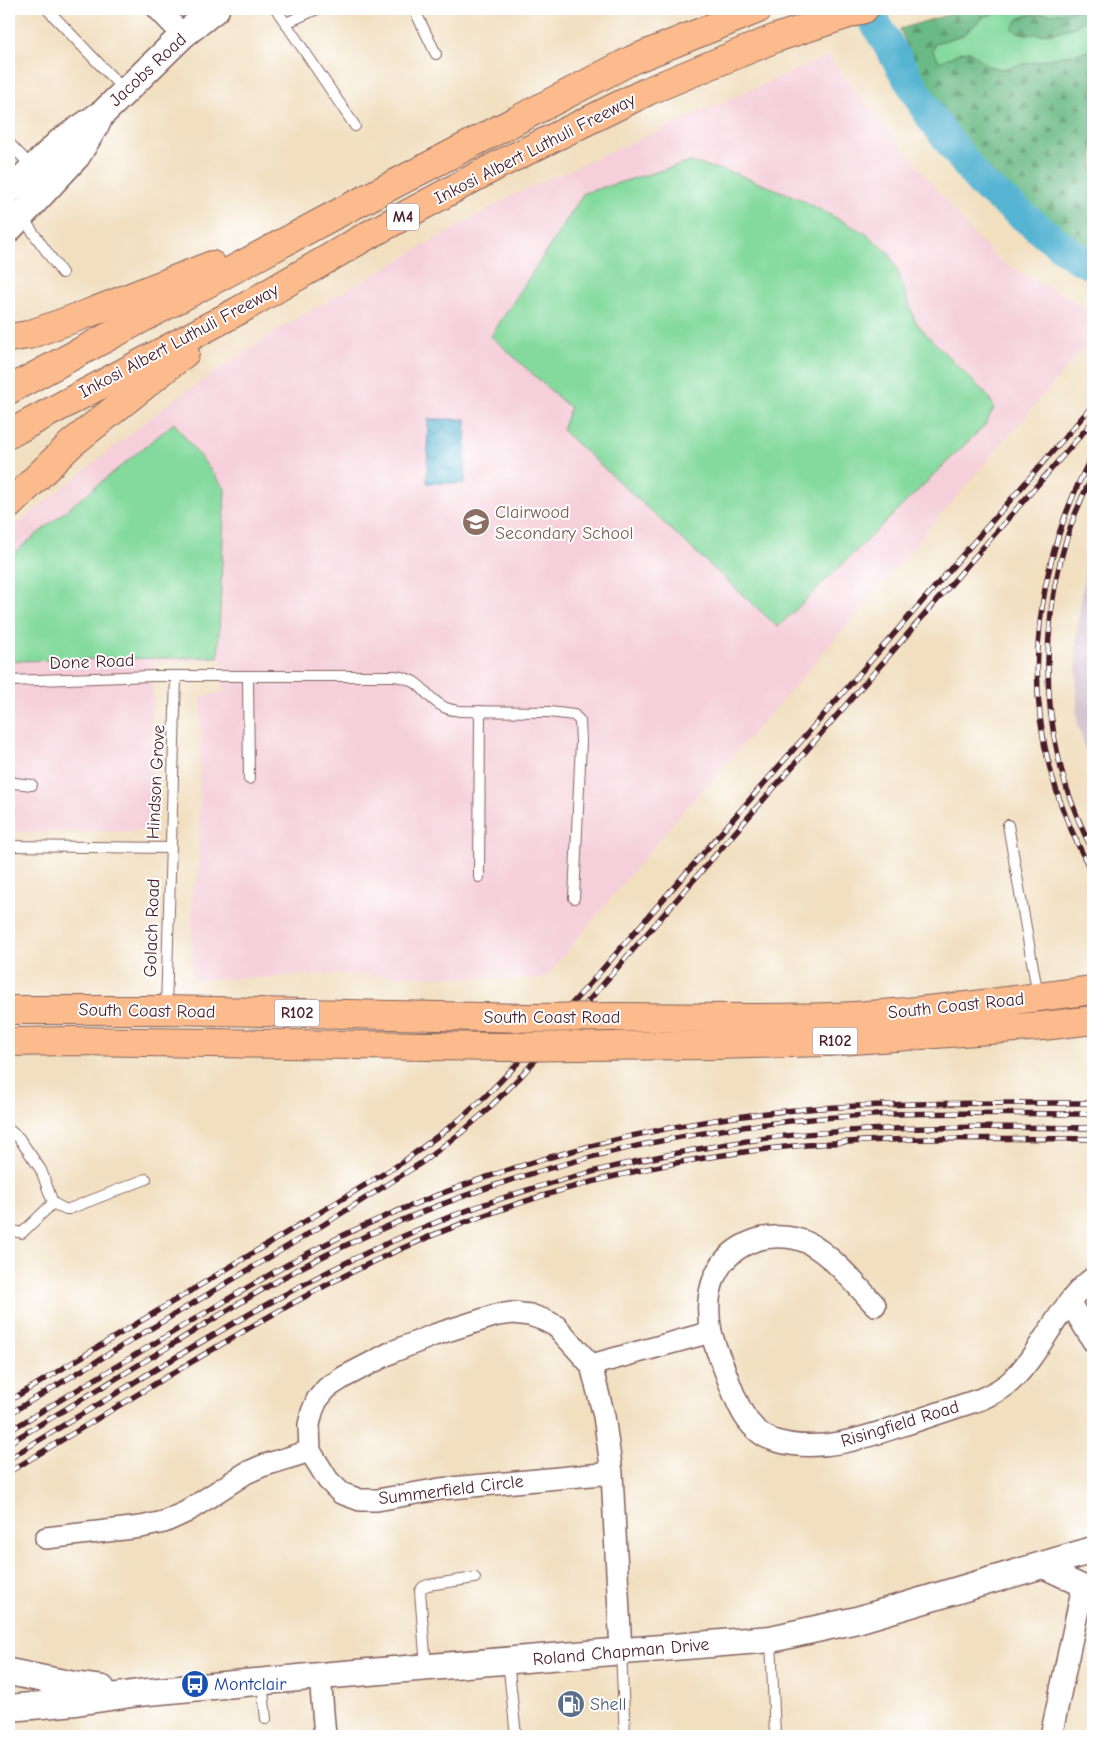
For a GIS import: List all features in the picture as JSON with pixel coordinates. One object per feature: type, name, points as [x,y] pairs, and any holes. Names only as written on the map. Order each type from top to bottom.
[{"type":"highway","name":"Inkosi Albert Luthuli Freeway","points":[[9,390],[332,217],[632,60],[758,9]]},
{"type":"highway","name":"Inkosi Albert Luthuli Freeway","points":[[9,434],[238,311],[365,237],[496,166],[648,91],[776,38],[864,9]]},
{"type":"highway","points":[[9,338],[28,335],[92,312],[332,217]]},
{"type":"highway","points":[[9,506],[71,444],[238,311]]},
{"type":"highway","name":"South Coast Road","points":[[9,1010],[166,1010],[529,1018],[778,1018],[856,1016],[1093,990]]},
{"type":"highway","name":"South Coast Road","points":[[9,1042],[73,1041],[502,1047],[715,1045],[827,1042],[1043,1026],[1093,1020]]},
{"type":"street","points":[[158,9],[183,36]]},
{"type":"street","name":"Jacobs Road","points":[[15,222],[60,142],[104,112],[183,36],[216,9]]},
{"type":"street","name":"Jacobs Road","points":[[9,191],[41,177]]},
{"type":"street","name":"Risingfield Road","points":[[875,1304],[829,1258],[813,1246],[796,1239],[780,1236],[761,1238],[746,1244],[730,1254],[719,1266],[708,1300],[711,1332],[737,1404],[756,1430],[775,1441],[820,1446],[842,1443],[981,1399],[1011,1381],[1070,1303],[1093,1278]]},
{"type":"street","points":[[1070,1303],[1093,1341]]},
{"type":"street","name":"Summerfield Circle","points":[[612,1473],[440,1489],[378,1500],[360,1500],[341,1493],[328,1480],[310,1451],[309,1425],[317,1400],[327,1388],[344,1376],[392,1352],[497,1315],[530,1315],[556,1326],[591,1366],[604,1416],[612,1473],[621,1652]]},
{"type":"street","points":[[591,1366],[711,1332]]},
{"type":"street","points":[[46,1538],[141,1527],[164,1522],[186,1512],[246,1473],[310,1451]]},
{"type":"street","name":"Roland Chapman Drive","points":[[9,1708],[76,1702],[138,1693],[320,1676],[771,1639],[857,1620],[1093,1550]]},
{"type":"street","points":[[1040,1566],[1088,1587],[1051,1736]]},
{"type":"street","name":"Roland Chapman Drive","points":[[9,1672],[79,1686],[138,1693]]},
{"type":"street","points":[[320,1676],[325,1736]]},
{"type":"lane","points":[[47,9],[125,91]]},
{"type":"lane","points":[[276,9],[356,126]]},
{"type":"lane","points":[[286,23],[317,9]]},
{"type":"lane","points":[[414,9],[436,54]]},
{"type":"lane","points":[[9,143],[41,177]]},
{"type":"lane","points":[[15,222],[62,273]]},
{"type":"lane","name":"Done Road","points":[[9,681],[374,675],[407,678],[421,685],[437,702],[446,708],[460,711],[574,715],[580,721],[582,742],[574,898]]},
{"type":"lane","points":[[248,676],[248,779]]},
{"type":"lane","name":"Hindson Grove","points":[[9,846],[171,848],[176,677]]},
{"type":"lane","points":[[479,877],[480,711]]},
{"type":"lane","points":[[9,780],[14,783],[32,785]]},
{"type":"lane","points":[[1008,825],[1038,997]]},
{"type":"lane","name":"Golach Road","points":[[166,1010],[171,848]]},
{"type":"lane","points":[[9,1130],[19,1138],[41,1170],[53,1203],[64,1209],[69,1209],[146,1179]]},
{"type":"lane","points":[[9,1230],[22,1233],[53,1203]]},
{"type":"lane","points":[[426,1668],[420,1591],[428,1585],[476,1578]]},
{"type":"lane","points":[[771,1639],[775,1736]]},
{"type":"lane","points":[[621,1652],[625,1736]]},
{"type":"lane","points":[[508,1661],[516,1736]]},
{"type":"lane","points":[[262,1682],[266,1719]]},
{"type":"shaded area","name":"Clairwood Secondary School","points":[[827,56],[976,238],[1003,263],[1093,311],[1093,337],[772,712],[677,818],[544,979],[331,974],[192,980],[192,885],[198,885],[201,698],[223,693],[222,659],[153,662],[149,831],[9,832],[9,531],[165,406],[280,328],[513,195]]},
{"type":"shaded area","points":[[1093,538],[1093,776],[1077,721],[1076,637],[1088,547]]},
{"type":"green space","points":[[967,9],[1010,9],[985,16],[963,35],[935,43],[933,51],[940,62],[961,52],[970,51],[988,66],[1001,69],[1093,50],[1093,252],[1014,191],[977,157],[945,118],[926,87],[900,29]]},
{"type":"green space","points":[[1010,9],[1078,9],[1062,13],[1029,15],[1018,19],[1074,27],[1085,20],[1093,18],[1093,50],[1001,69],[988,66],[970,51],[961,52],[940,62],[933,51],[935,43],[963,35],[985,16]]},
{"type":"green space","points":[[1078,9],[1093,9],[1093,18],[1058,32],[1024,34],[1012,29],[1018,19],[1029,15],[1062,13]]},
{"type":"green space","points":[[690,162],[734,173],[798,198],[865,233],[889,253],[898,272],[915,321],[989,397],[994,408],[985,425],[778,627],[562,430],[570,408],[491,336],[584,193]]},
{"type":"green space","points":[[174,423],[225,489],[218,657],[9,661],[9,557]]},
{"type":"water","points":[[428,419],[466,419],[465,484],[427,483]]},
{"type":"waterway","points":[[867,9],[932,119],[981,183],[1074,256],[1093,266]]},
{"type":"railway","points":[[9,1401],[403,1162],[459,1120],[485,1097],[587,987],[1093,405]]},
{"type":"railway","points":[[9,1414],[323,1225],[421,1163],[485,1112],[522,1075],[598,990],[1093,421]]},
{"type":"railway","points":[[1093,454],[1074,494],[1059,535],[1047,577],[1040,621],[1037,665],[1039,709],[1046,752],[1065,816],[1093,875]]},
{"type":"railway","points":[[1093,475],[1078,508],[1066,542],[1051,614],[1048,651],[1052,725],[1059,760],[1073,807],[1093,852]]},
{"type":"railway","points":[[9,1431],[238,1293],[319,1248],[361,1227],[416,1204],[528,1164],[644,1133],[702,1122],[761,1114],[820,1108],[888,1105],[1093,1103]]},
{"type":"railway","points":[[9,1443],[308,1264],[377,1231],[448,1202],[520,1177],[593,1156],[668,1140],[743,1127],[819,1118],[920,1113],[1093,1114]]},
{"type":"railway","points":[[9,1459],[199,1343],[324,1274],[433,1223],[526,1190],[670,1154],[768,1138],[910,1128],[1093,1128]]},
{"type":"railway","points":[[9,1472],[282,1309],[356,1270],[402,1248],[449,1229],[545,1195],[594,1181],[694,1160],[788,1147],[918,1139],[1093,1139]]},
{"type":"place","name":"Clairwood Secondary School","points":[[476,522]]},
{"type":"place","name":"Montclair","points":[[195,1684]]},
{"type":"place","name":"Shell","points":[[571,1704]]}]
